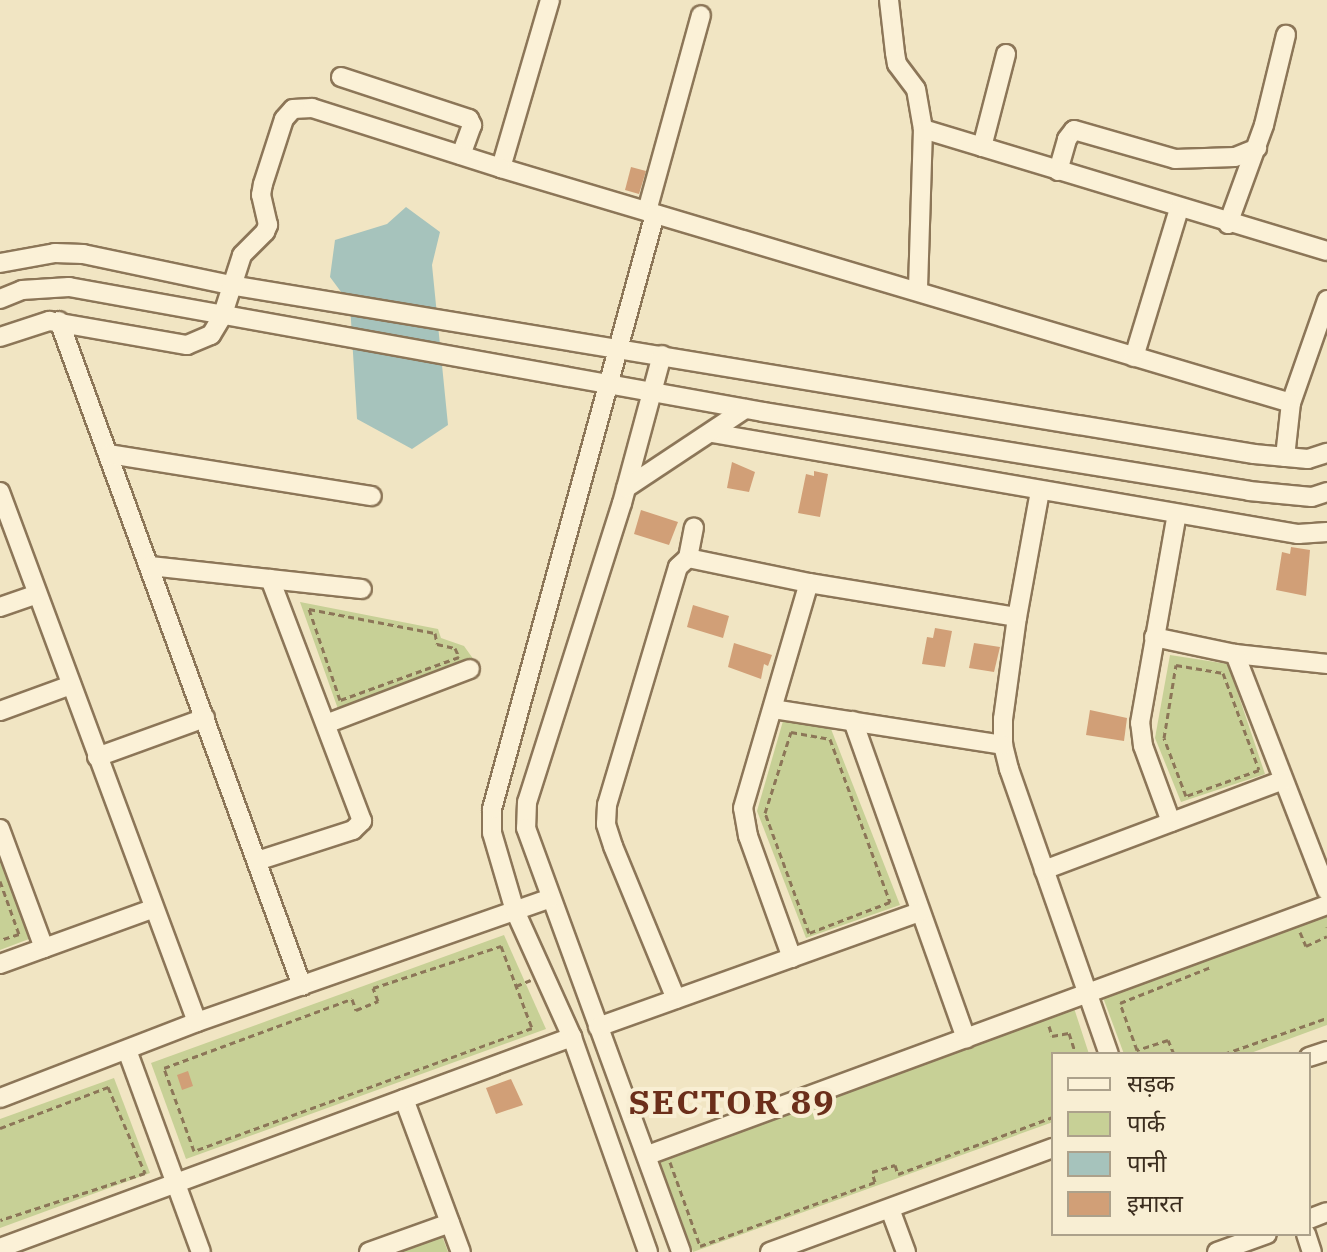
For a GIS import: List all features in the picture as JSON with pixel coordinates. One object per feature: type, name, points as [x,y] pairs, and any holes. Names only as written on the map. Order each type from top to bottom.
[{"type":"street","points":[[501,168],[550,0]]},
{"type":"street","points":[[889,0],[897,64],[916,89],[923,129],[918,291]]},
{"type":"street","points":[[648,1252],[572,1037],[515,911],[495,844],[492,809],[611,386],[701,15]]},
{"type":"street","points":[[1228,224],[1257,148],[1286,35]]},
{"type":"street","points":[[982,147],[1006,54]]},
{"type":"street","points":[[341,77],[469,119],[472,125],[461,155]]},
{"type":"street","points":[[0,337],[37,324],[59,321],[192,345],[211,335],[222,317],[242,255],[268,225],[261,195],[284,119],[293,109],[312,108],[501,168],[1291,403]]},
{"type":"street","points":[[923,129],[1228,224],[1327,251]]},
{"type":"street","points":[[1058,171],[1069,133],[1074,130],[1175,159],[1235,157],[1257,148]]},
{"type":"street","points":[[1134,357],[1179,209]]},
{"type":"street","points":[[0,263],[27,256],[83,254],[230,285],[1285,457],[1308,459],[1327,453]]},
{"type":"street","points":[[0,299],[22,290],[69,287],[653,394],[907,436],[1249,491],[1312,497],[1327,492]]},
{"type":"street","points":[[1285,457],[1291,403],[1327,300]]},
{"type":"street","points":[[59,321],[302,986]]},
{"type":"street","points":[[662,355],[626,488],[527,802],[526,828],[549,899],[648,1155],[681,1252]]},
{"type":"street","points":[[626,488],[745,409]]},
{"type":"street","points":[[712,433],[1309,536],[1327,532]]},
{"type":"street","points":[[897,465],[907,436]]},
{"type":"street","points":[[109,454],[372,496]]},
{"type":"street","points":[[1040,491],[1017,617],[1003,719],[1003,745],[1108,1052]]},
{"type":"street","points":[[0,492],[152,909],[197,1022]]},
{"type":"street","points":[[1171,822],[1140,736],[1154,637],[1177,514]]},
{"type":"street","points":[[676,999],[613,846],[607,815],[612,785],[678,567],[688,558],[694,528]]},
{"type":"street","points":[[688,558],[809,583],[1017,617]]},
{"type":"street","points":[[150,566],[362,589]]},
{"type":"street","points":[[257,861],[359,826],[360,815],[270,579]]},
{"type":"street","points":[[792,958],[748,836],[743,808],[809,583]]},
{"type":"street","points":[[0,607],[37,594]]},
{"type":"street","points":[[1154,637],[1235,654],[1327,664]]},
{"type":"street","points":[[1235,654],[1327,891]]},
{"type":"street","points":[[326,724],[470,669]]},
{"type":"street","points":[[0,711],[71,685]]},
{"type":"street","points":[[773,709],[1003,745]]},
{"type":"street","points":[[97,757],[205,718]]},
{"type":"street","points":[[853,721],[966,1038]]},
{"type":"street","points":[[1044,870],[1283,780]]},
{"type":"street","points":[[0,830],[44,948]]},
{"type":"street","points":[[0,1098],[197,1022],[549,899]]},
{"type":"street","points":[[648,1155],[1327,905]]},
{"type":"street","points":[[0,964],[152,909]]},
{"type":"street","points":[[598,1027],[920,912]]},
{"type":"street","points":[[0,1248],[572,1037]]},
{"type":"street","points":[[127,1050],[201,1252]]},
{"type":"street","points":[[404,1099],[461,1252]]},
{"type":"street","points":[[770,1252],[1051,1149]]},
{"type":"street","points":[[890,1209],[906,1252]]},
{"type":"street","points":[[370,1252],[450,1223]]},
{"type":"street","points":[[1217,1252],[1261,1236]]},
{"type":"path","points":[[309,609],[435,633],[437,644],[455,648],[459,657],[340,700],[309,609]]},
{"type":"path","points":[[1176,665],[1223,673],[1259,770],[1186,796],[1164,738],[1176,665]]},
{"type":"path","points":[[791,732],[830,739],[890,902],[809,933],[765,813],[791,732]]},
{"type":"path","points":[[0,881],[19,934],[0,940]]},
{"type":"path","points":[[1300,932],[1306,946],[1327,936]]},
{"type":"path","points":[[501,946],[532,1028],[194,1151],[164,1068],[352,999],[356,1010],[378,1001],[373,988],[501,946]]},
{"type":"path","points":[[1173,1052],[1168,1040],[1137,1050],[1120,1003],[1217,965]]},
{"type":"path","points":[[1230,1052],[1327,1018]]},
{"type":"path","points":[[0,1128],[108,1087],[145,1173],[0,1220]]},
{"type":"path","points":[[670,1161],[700,1246],[875,1182],[872,1172],[895,1165],[898,1174],[1051,1118]]},
{"type":"green space","points":[[300,602],[438,629],[441,638],[464,646],[474,660],[338,709]]},
{"type":"green space","points":[[1170,655],[1228,664],[1265,774],[1181,802],[1155,738]]},
{"type":"green space","points":[[783,721],[831,729],[900,905],[806,938],[757,811]]},
{"type":"green space","points":[[0,860],[29,939],[0,950]]},
{"type":"green space","points":[[1327,912],[1327,1025],[1253,1052],[1123,1052],[1101,992]]},
{"type":"green space","points":[[504,935],[546,1029],[186,1159],[151,1063]]},
{"type":"green space","points":[[1074,1008],[1088,1052],[1051,1052],[1051,1123],[693,1252],[659,1159]]},
{"type":"green space","points":[[114,1078],[150,1173],[0,1228],[0,1119]]},
{"type":"green space","points":[[441,1233],[448,1252],[394,1252]]},
{"type":"water","points":[[406,207],[440,232],[432,265],[448,425],[412,449],[357,419],[350,304],[330,277],[335,240],[387,224]]},
{"type":"building","points":[[631,167],[646,171],[639,194],[625,190]]},
{"type":"building","points":[[732,462],[755,472],[749,492],[727,488]]},
{"type":"building","points":[[814,471],[828,474],[820,517],[798,513],[806,474],[814,476]]},
{"type":"building","points":[[641,510],[678,522],[669,545],[634,534]]},
{"type":"building","points":[[1291,547],[1310,550],[1306,596],[1276,590],[1282,552],[1290,554]]},
{"type":"building","points":[[693,605],[729,616],[723,638],[687,627]]},
{"type":"building","points":[[935,628],[952,631],[945,667],[922,664],[927,637],[933,638]]},
{"type":"building","points":[[734,643],[772,655],[768,666],[764,664],[761,679],[728,667]]},
{"type":"building","points":[[974,643],[1000,647],[994,672],[969,668]]},
{"type":"building","points":[[1090,710],[1127,718],[1124,741],[1086,735]]},
{"type":"building","points":[[188,1071],[193,1086],[182,1090],[177,1075]]},
{"type":"building","points":[[511,1079],[523,1105],[496,1114],[486,1088]]},
{"type":"district","name":"SECTOR 89","points":[[732,1102]]}]
